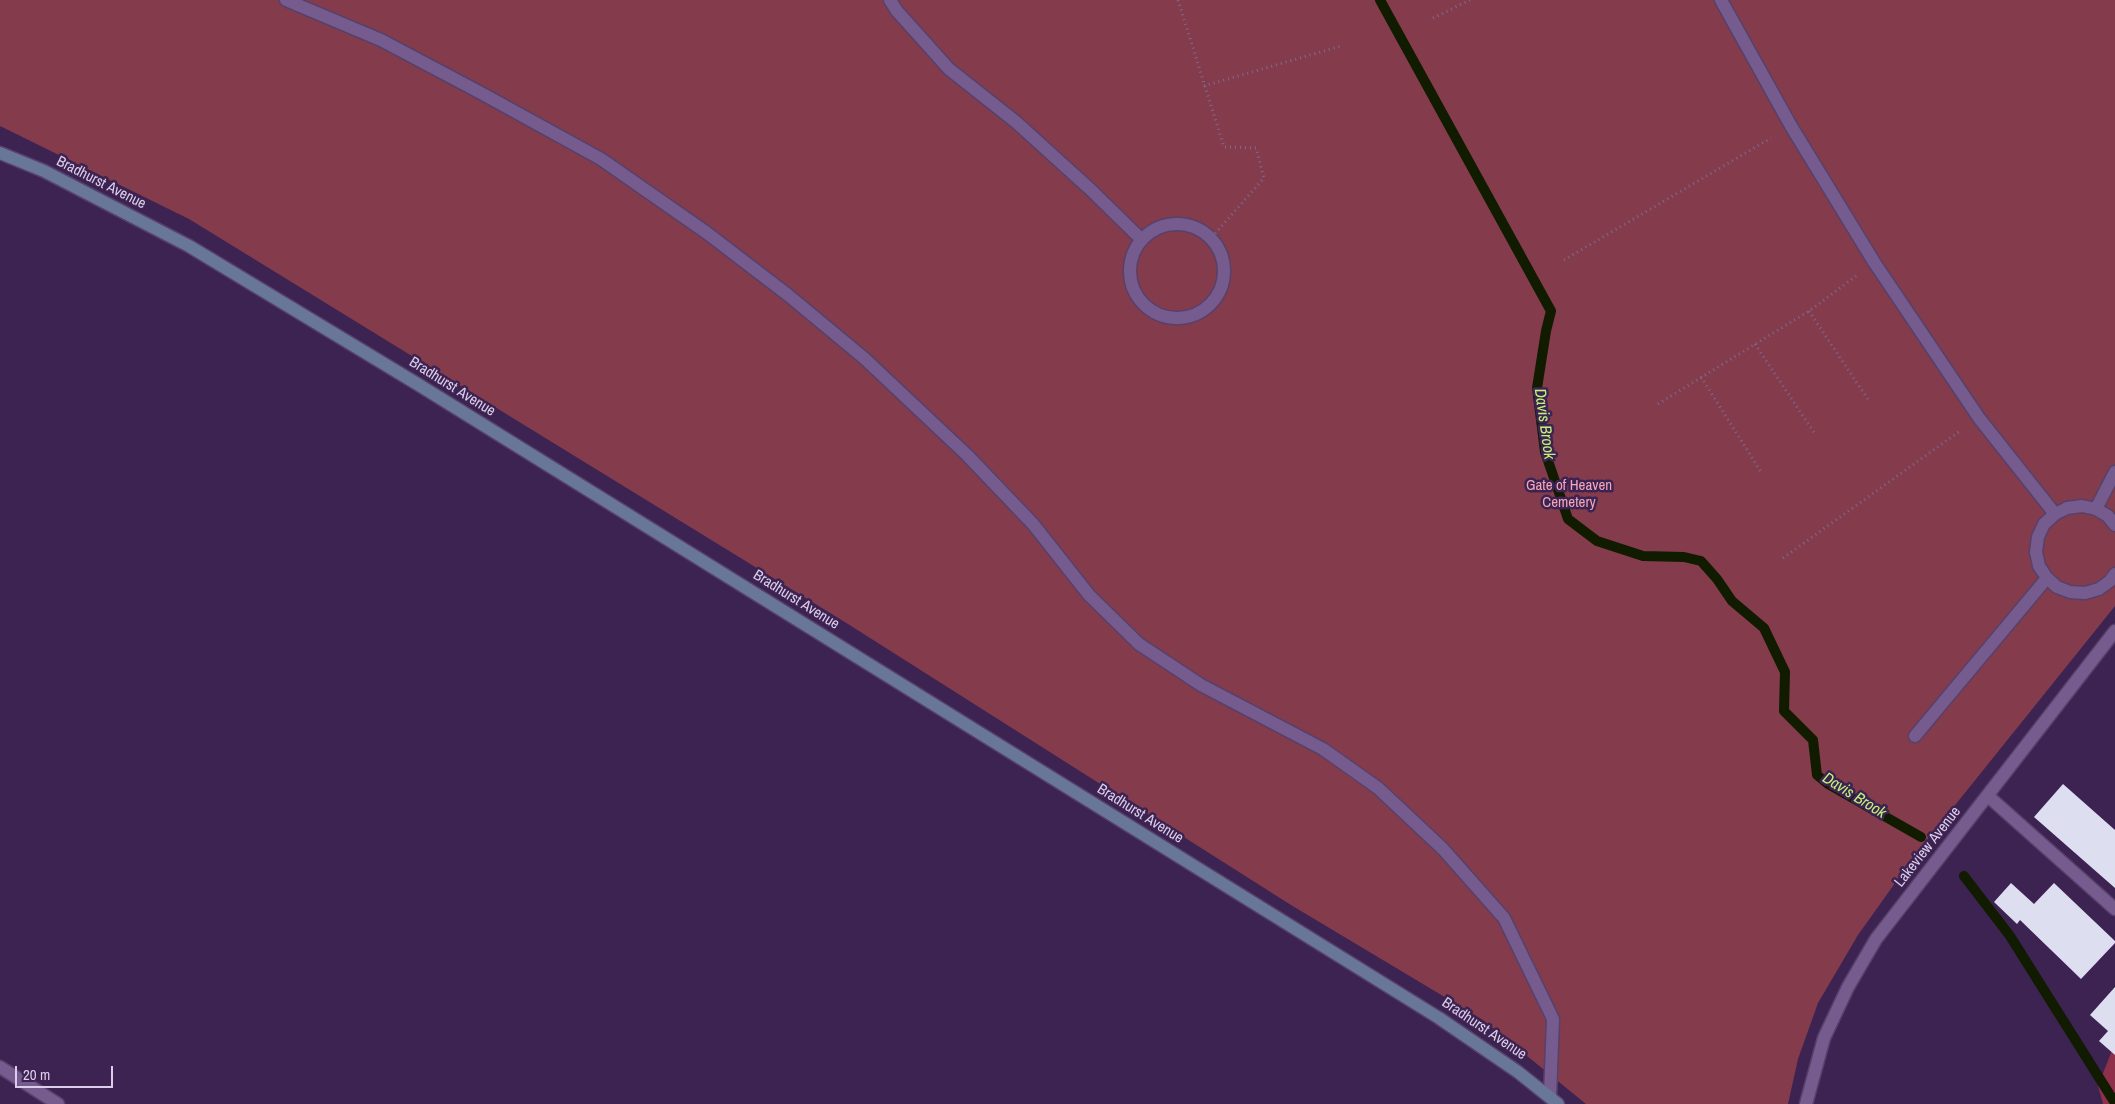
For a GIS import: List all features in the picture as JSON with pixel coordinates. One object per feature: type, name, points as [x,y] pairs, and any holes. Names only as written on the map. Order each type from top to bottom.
[{"type":"main road","name":"Bradhurst Avenue","points":[[0,153],[44,171],[189,246],[419,385],[1439,1018],[1554,1100]]},
{"type":"street","points":[[286,0],[380,40],[490,97],[601,159],[707,233],[864,358],[960,449],[1033,524],[1089,595],[1140,644],[1201,685],[1323,749],[1378,788],[1442,849],[1504,918],[1553,1019],[1554,1100]]},
{"type":"street","points":[[890,0],[949,69],[1016,122],[1091,190],[1141,239]]},
{"type":"street","points":[[1721,0],[1790,126],[1874,262],[1979,418],[2055,514]]},
{"type":"street","points":[[1170,223],[1190,225],[1206,232],[1224,258],[1224,276],[1220,293],[1210,305],[1197,314],[1188,317],[1172,318],[1154,313],[1141,302],[1130,282],[1132,254],[1141,239],[1154,228],[1170,223]]},
{"type":"street","points":[[2096,509],[2115,472]]},
{"type":"street","points":[[2115,525],[2108,516],[2096,509],[2082,506],[2068,508],[2055,514],[2044,524],[2038,537],[2036,552],[2039,566],[2047,578],[2057,587],[2070,592],[2085,593],[2099,589],[2110,581],[2115,574]]},
{"type":"street","points":[[1915,736],[2047,578]]},
{"type":"street","name":"Lakeview Avenue","points":[[1806,1104],[1824,1038],[1848,988],[1876,939],[2115,631]]},
{"type":"street","points":[[1988,796],[2115,909]]},
{"type":"street","points":[[0,1067],[58,1104]]},
{"type":"path","points":[[1178,0],[1224,147],[1256,148],[1264,178],[1211,238]]},
{"type":"path","points":[[1433,18],[1470,0]]},
{"type":"path","points":[[1204,86],[1341,46]]},
{"type":"path","points":[[1564,260],[1790,126]]},
{"type":"path","points":[[1658,404],[1809,311],[1874,262]]},
{"type":"path","points":[[1809,311],[1869,401]]},
{"type":"path","points":[[1755,344],[1815,434]]},
{"type":"path","points":[[1701,377],[1762,472]]},
{"type":"path","points":[[1783,558],[1979,418]]},
{"type":"green space","name":"Gate of Heaven Cemetery","points":[[0,0],[2115,0],[2115,606],[1915,855],[1858,935],[1818,1003],[1798,1059],[1788,1104],[1586,1104],[1483,1020],[1291,905],[848,624],[189,219],[0,126]]},
{"type":"shaded area","points":[[2115,1043],[2115,1104],[2103,1104],[2098,1086]]},
{"type":"building","points":[[2063,784],[2115,830],[2115,888],[2034,817]]},
{"type":"building","points":[[2011,883],[2034,904],[2054,883],[2115,943],[2081,979],[2020,920],[2017,924],[1994,902]]},
{"type":"building","points":[[2115,987],[2115,1055],[2099,1041],[2108,1031],[2090,1015]]},
{"type":"waterway","name":"Davis Brook","points":[[1380,0],[1551,311],[1537,388],[1545,452],[1568,519],[1597,541],[1643,556],[1684,557],[1701,561],[1717,579],[1732,601],[1764,628],[1785,672],[1784,711],[1813,740],[1817,775],[1828,784],[1921,837]]},
{"type":"waterway","name":"Davis Brook","points":[[1964,876],[2010,936],[2115,1103]]}]
